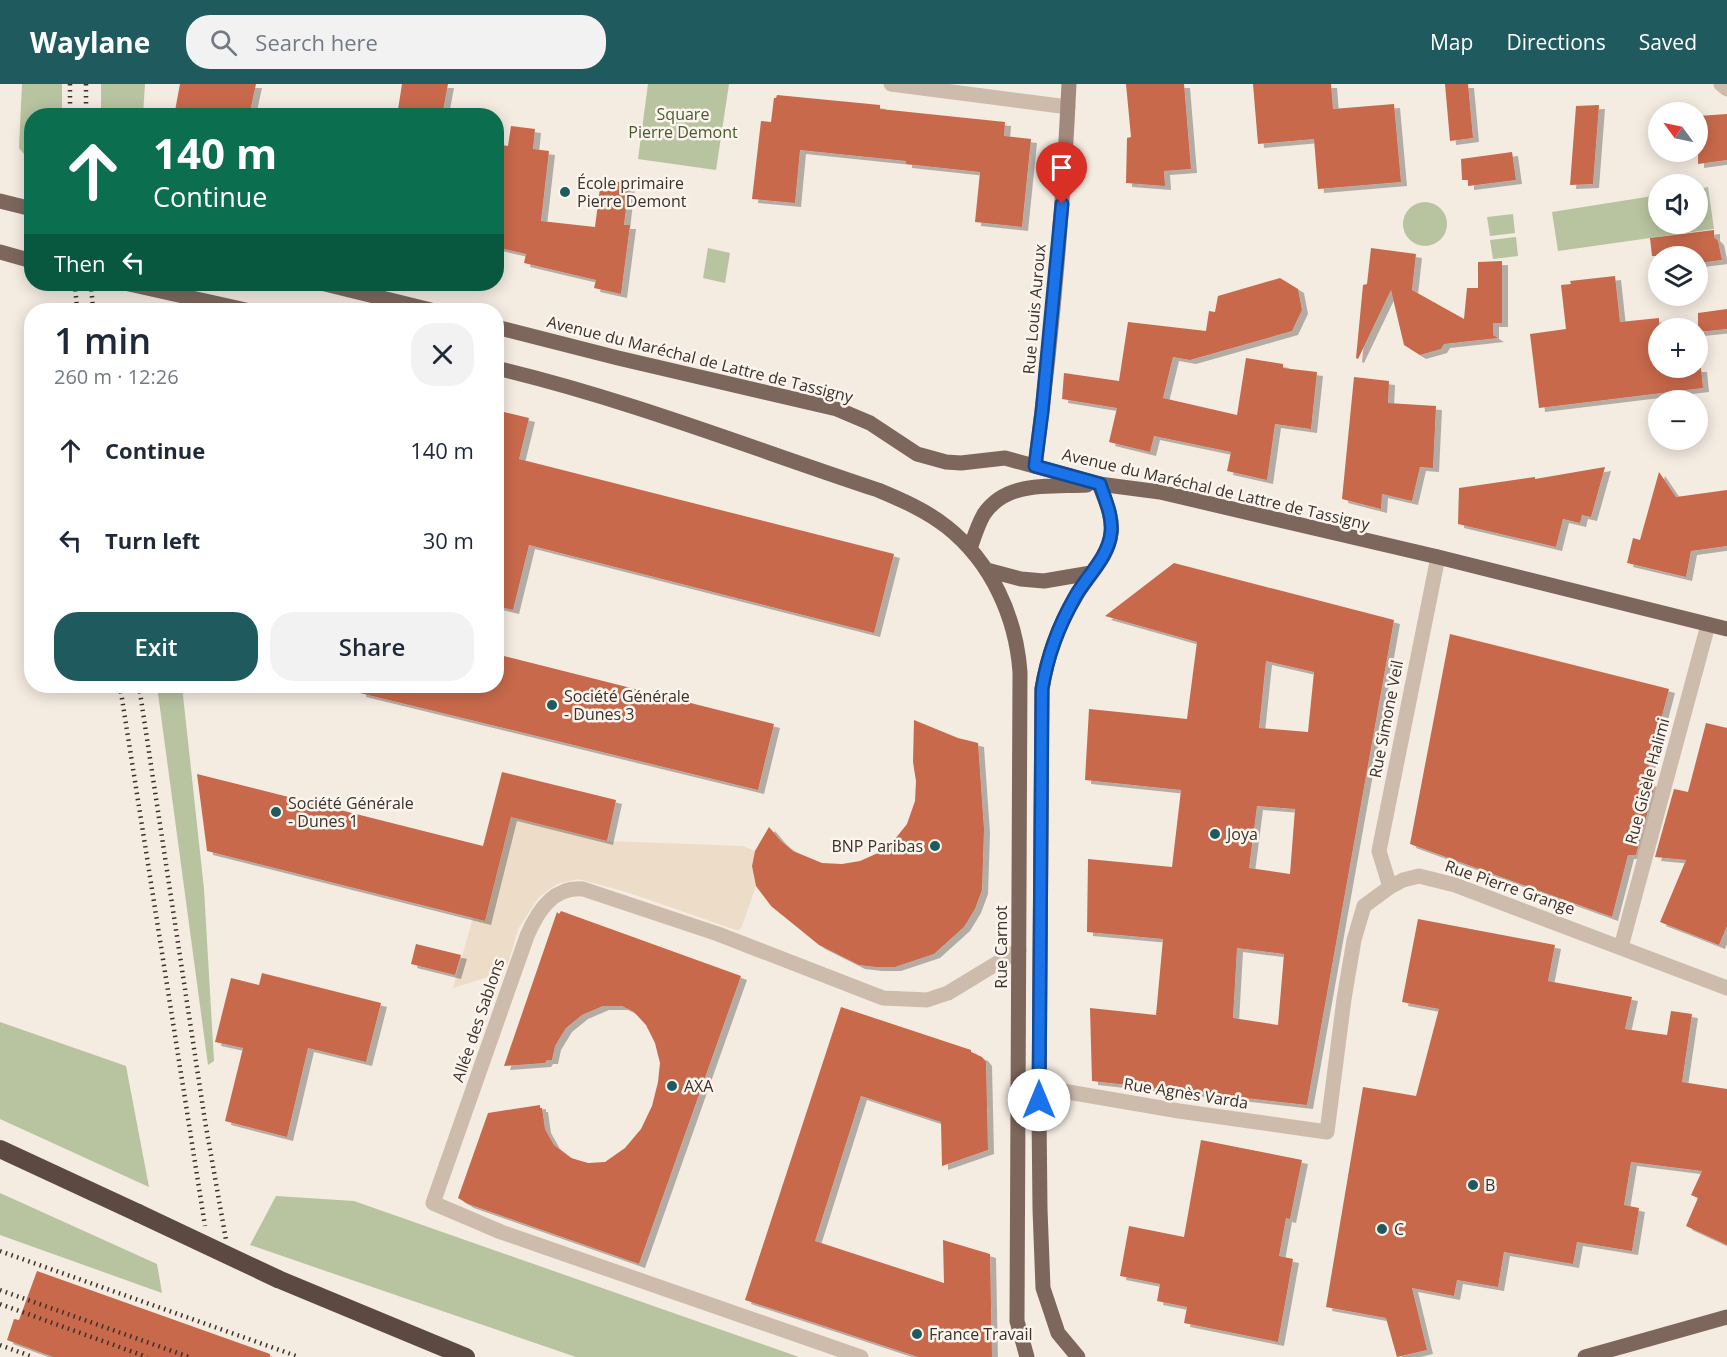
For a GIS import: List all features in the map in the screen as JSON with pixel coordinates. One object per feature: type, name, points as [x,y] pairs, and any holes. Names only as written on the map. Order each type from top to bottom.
[{"type":"highway","points":[[0,1149],[278,1278],[466,1357]]},
{"type":"main road","points":[[0,201],[24,207]]},
{"type":"main road","points":[[0,252],[24,259]]},
{"type":"main road","points":[[160,291],[214,303]]},
{"type":"main road","points":[[354,291],[402,303]]},
{"type":"main road","name":"Avenue du Maréchal de Lattre de Tassigny","points":[[504,329],[837,409],[870,423],[917,454],[946,462],[961,463],[1005,458],[1100,484],[1160,492],[1438,557],[1727,629]]},
{"type":"main road","points":[[504,370],[587,391],[878,490],[906,502],[939,521],[970,549],[983,515],[995,500],[1009,492],[1022,488],[1100,484],[1110,514],[1112,530],[1109,545],[1064,618],[1047,664],[1042,689],[1039,1087],[1040,1209],[1044,1288],[1058,1333],[1078,1357]]},
{"type":"main road","name":"Rue Carnot","points":[[970,549],[987,570],[1006,609],[1018,654],[1017,1321],[1027,1357]]},
{"type":"main road","points":[[987,570],[1021,579],[1044,581],[1091,573]]},
{"type":"main road","points":[[1584,1357],[1727,1317]]},
{"type":"street","points":[[891,84],[1068,107]]},
{"type":"street","name":"Rue Louis Auroux","points":[[1035,466],[1062,204],[1069,84]]},
{"type":"street","points":[[1721,84],[1727,89]]},
{"type":"street","name":"Rue Simone Veil","points":[[1390,886],[1379,851],[1438,557]]},
{"type":"street","name":"Rue Gisèle Halimi","points":[[1621,947],[1708,624]]},
{"type":"street","name":"Rue Pierre Grange","points":[[1327,1132],[1344,999],[1354,940],[1364,906],[1390,886],[1403,880],[1419,876],[1455,885],[1727,988]]},
{"type":"street","name":"Allée des Sablons","points":[[861,1357],[501,1232],[433,1203],[527,936],[540,910],[549,899],[567,890],[583,889],[718,934],[884,998],[927,1000],[948,993],[1019,950]]},
{"type":"street","name":"Rue Agnès Varda","points":[[1039,1087],[1179,1111],[1327,1132]]},
{"type":"green space","points":[[22,84],[62,84],[62,108],[24,108],[24,154],[19,148]]},
{"type":"green space","points":[[101,84],[145,84],[143,108],[101,108]]},
{"type":"green space","name":"Square Pierre Demont","points":[[648,84],[729,84],[716,170],[638,159]]},
{"type":"green space","points":[[1708,187],[1714,229],[1708,230]]},
{"type":"green space","points":[[1648,197],[1648,234],[1679,234],[1558,251],[1552,212]]},
{"type":"green space","points":[[1425,202],[1441,208],[1447,224],[1441,240],[1425,246],[1409,240],[1403,224],[1409,208]]},
{"type":"green space","points":[[1513,214],[1515,233],[1490,236],[1487,217]]},
{"type":"green space","points":[[1516,237],[1518,256],[1493,259],[1490,240]]},
{"type":"green space","points":[[708,248],[730,253],[725,283],[703,278]]},
{"type":"green space","points":[[158,693],[183,693],[204,889],[214,1061],[208,1065]]},
{"type":"green space","points":[[0,1022],[126,1066],[149,1187],[0,1119]]},
{"type":"green space","points":[[0,1193],[157,1264],[162,1293],[0,1235]]},
{"type":"green space","points":[[276,1196],[354,1201],[799,1357],[576,1357],[250,1245]]},
{"type":"shaded area","points":[[511,816],[607,841],[743,846],[755,851],[752,866],[756,886],[742,926],[736,930],[627,892],[578,879],[557,884],[539,897],[518,929],[508,964],[494,975],[453,988],[473,918]]},
{"type":"building","points":[[180,84],[256,84],[251,108],[176,108]]},
{"type":"building","points":[[402,84],[448,84],[444,108],[398,108]]},
{"type":"building","points":[[1126,84],[1184,84],[1191,169],[1164,171],[1165,186],[1126,183],[1127,138],[1131,137]]},
{"type":"building","points":[[1253,84],[1331,84],[1333,109],[1394,104],[1401,182],[1318,189],[1314,139],[1258,144]]},
{"type":"building","points":[[1445,84],[1468,84],[1473,138],[1450,141]]},
{"type":"building","points":[[777,95],[880,105],[880,109],[1005,122],[1004,136],[1031,139],[1022,227],[975,222],[980,172],[906,164],[906,161],[800,150],[795,203],[752,199],[761,121],[771,122],[774,98]]},
{"type":"building","points":[[1599,105],[1593,184],[1570,185],[1576,106]]},
{"type":"building","points":[[1727,114],[1727,160],[1698,164],[1698,162],[1708,162],[1708,115]]},
{"type":"building","points":[[511,126],[535,129],[533,149],[549,151],[541,221],[595,227],[601,180],[629,183],[624,225],[630,225],[621,294],[594,288],[596,280],[524,263],[526,254],[504,249],[504,145],[508,146]]},
{"type":"building","points":[[1512,152],[1516,180],[1468,186],[1468,180],[1462,180],[1461,159]]},
{"type":"building","points":[[1714,230],[1714,237],[1718,241],[1722,260],[1708,262],[1708,246],[1651,246],[1650,238],[1708,234],[1708,231]]},
{"type":"building","points":[[1371,248],[1416,254],[1412,290],[1464,319],[1467,288],[1478,288],[1478,262],[1502,261],[1502,323],[1493,323],[1493,335],[1498,338],[1444,344],[1441,349],[1420,355],[1404,345],[1391,290],[1358,359],[1356,358],[1363,285],[1367,284]]},
{"type":"building","points":[[1615,276],[1620,322],[1648,319],[1648,378],[1702,378],[1703,388],[1648,390],[1648,395],[1539,408],[1530,334],[1566,329],[1561,285],[1571,284],[1570,281]]},
{"type":"building","points":[[1280,278],[1298,289],[1302,310],[1292,331],[1190,360],[1173,357],[1163,398],[1237,415],[1246,358],[1283,364],[1283,368],[1317,372],[1311,429],[1275,424],[1267,480],[1227,471],[1231,452],[1154,436],[1150,452],[1109,442],[1117,408],[1062,399],[1064,373],[1119,381],[1128,322],[1206,331],[1209,311],[1215,312],[1218,296]]},
{"type":"building","points":[[1727,309],[1727,329],[1708,331],[1708,318],[1698,318],[1698,313]]},
{"type":"building","points":[[1354,377],[1389,381],[1388,403],[1436,406],[1433,468],[1420,467],[1412,501],[1382,494],[1381,509],[1342,499]]},
{"type":"building","points":[[504,412],[529,418],[519,459],[894,554],[874,633],[529,545],[513,610],[504,608]]},
{"type":"building","points":[[1605,467],[1591,517],[1582,515],[1580,523],[1563,519],[1556,547],[1458,524],[1459,488],[1535,477],[1535,479]]},
{"type":"building","points":[[1659,472],[1676,497],[1727,490],[1727,546],[1691,551],[1686,577],[1627,563],[1633,538],[1640,540]]},
{"type":"building","name":"Joya","points":[[1174,563],[1394,620],[1307,1105],[1092,1081],[1090,1008],[1156,1015],[1163,939],[1087,932],[1088,859],[1172,867],[1181,790],[1085,780],[1089,709],[1187,719],[1197,642],[1105,616]],"holes":[[[1266,661],[1314,672],[1308,732],[1259,728]],[[1257,806],[1295,809],[1290,874],[1249,868]],[[1237,948],[1284,954],[1278,1025],[1233,1018]]]},
{"type":"building","points":[[1450,634],[1669,689],[1645,781],[1655,784],[1636,855],[1628,855],[1612,917],[1410,844]]},
{"type":"building","name":"Société Générale - Dunes 3","points":[[504,656],[774,724],[758,790],[360,693],[504,693]]},
{"type":"building","name":"BNP Paribas","points":[[914,720],[958,738],[978,743],[984,829],[982,890],[975,909],[964,927],[934,954],[895,967],[859,965],[819,945],[771,906],[756,886],[752,866],[755,851],[769,827],[793,851],[822,863],[842,864],[860,861],[878,853],[895,839],[907,824],[915,801]]},
{"type":"building","points":[[1706,723],[1727,728],[1727,926],[1719,945],[1660,922],[1686,860],[1655,857],[1674,789],[1688,792]]},
{"type":"building","name":"Société Générale - Dunes 1","points":[[502,772],[616,800],[607,841],[511,817],[485,921],[207,851],[197,774],[483,846]]},
{"type":"building","name":"AXA","points":[[561,911],[741,976],[639,1264],[468,1204],[458,1198],[488,1113],[540,1105],[545,1129],[554,1145],[571,1158],[588,1163],[605,1162],[625,1148],[641,1129],[652,1106],[660,1063],[655,1043],[646,1025],[634,1012],[622,1006],[603,1006],[582,1015],[566,1028],[555,1046],[552,1060],[547,1060],[545,1063],[504,1066],[557,912],[559,914]]},
{"type":"building","points":[[1418,919],[1555,945],[1548,981],[1632,997],[1625,1029],[1667,1035],[1671,1011],[1692,1014],[1682,1082],[1727,1089],[1727,1245],[1686,1226],[1698,1198],[1691,1195],[1702,1171],[1631,1162],[1624,1205],[1639,1208],[1632,1251],[1577,1242],[1573,1264],[1504,1252],[1498,1287],[1457,1280],[1454,1296],[1412,1288],[1427,1350],[1397,1357],[1386,1318],[1326,1307],[1363,1087],[1416,1096],[1439,1009],[1402,1002]]},
{"type":"building","points":[[416,944],[461,955],[455,975],[411,964]]},
{"type":"building","points":[[262,973],[381,1003],[366,1062],[308,1048],[287,1137],[225,1121],[243,1048],[215,1042],[231,978],[259,985]]},
{"type":"building","points":[[841,1007],[971,1050],[982,1057],[986,1062],[988,1150],[942,1166],[941,1122],[861,1096],[815,1241],[944,1283],[943,1240],[990,1254],[992,1357],[918,1357],[745,1300]]},
{"type":"building","points":[[1201,1140],[1302,1160],[1290,1219],[1286,1218],[1279,1256],[1293,1259],[1278,1342],[1184,1323],[1187,1307],[1157,1301],[1160,1284],[1120,1276],[1129,1226],[1184,1237]]},
{"type":"building","points":[[37,1271],[270,1354],[270,1357],[53,1357],[7,1340],[14,1319],[19,1320]]},
{"type":"railway","points":[[70,84],[70,108]]},
{"type":"railway","points":[[86,84],[86,108]]},
{"type":"railway","points":[[76,291],[76,303]]},
{"type":"railway","points":[[92,291],[92,303]]},
{"type":"railway","points":[[121,693],[205,1226]]},
{"type":"railway","points":[[140,693],[205,1121],[226,1240]]},
{"type":"railway","points":[[0,1251],[299,1357]]},
{"type":"railway","points":[[0,1290],[189,1357]]},
{"type":"railway","points":[[0,1304],[147,1357]]},
{"type":"railway","points":[[0,1345],[33,1357]]},
{"type":"place","name":"École primaire Pierre Demont","points":[[565,192]]},
{"type":"place","name":"Société Générale - Dunes 3","points":[[552,705]]},
{"type":"place","name":"Société Générale - Dunes 1","points":[[276,812]]},
{"type":"place","name":"Joya","points":[[1215,834]]},
{"type":"place","name":"BNP Paribas","points":[[935,846]]},
{"type":"place","name":"AXA","points":[[672,1086]]},
{"type":"place","name":"B","points":[[1473,1185]]},
{"type":"place","name":"C","points":[[1382,1229]]},
{"type":"place","name":"France Travail","points":[[917,1334]]},
{"type":"route","points":[[1039,1100],[1043,680],[1064,618],[1075,596],[1109,545],[1112,530],[1110,514],[1100,484],[1035,466],[1062,204]]}]
